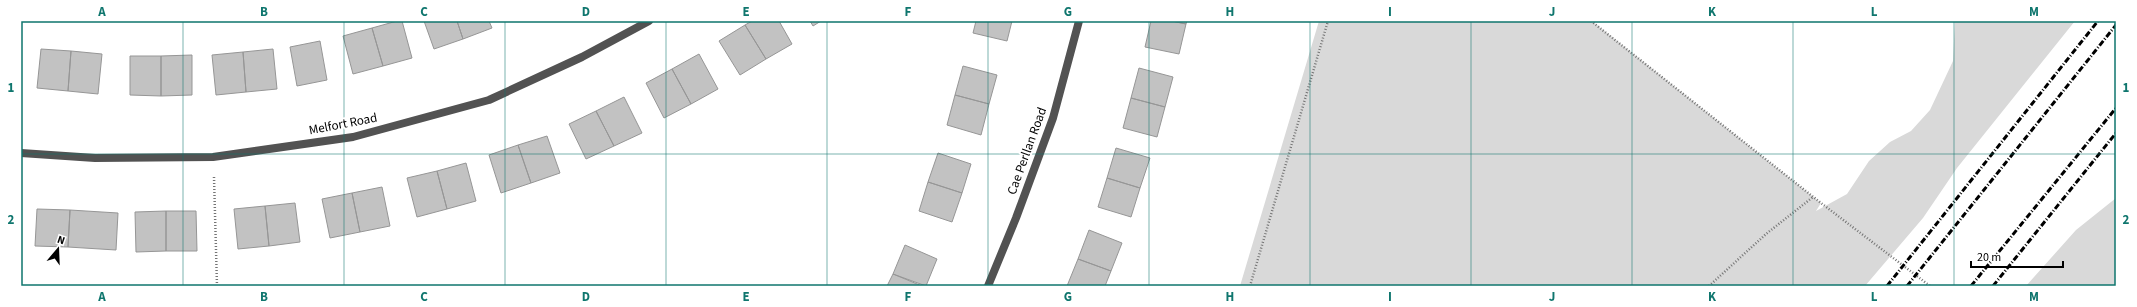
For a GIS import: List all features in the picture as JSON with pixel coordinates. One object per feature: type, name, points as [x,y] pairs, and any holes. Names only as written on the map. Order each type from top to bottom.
[{"type":"street","name":"Melfort Road","points":[[21,153],[95,158],[213,157],[353,137],[489,100],[582,56],[648,21]]},
{"type":"street","name":"Cae Perllan Road","points":[[988,286],[1016,218],[1053,118],[1079,21]]},
{"type":"path","points":[[1250,286],[1328,21]]},
{"type":"path","points":[[1592,21],[1812,197],[1930,286]]},
{"type":"path","points":[[213,157],[217,286]]},
{"type":"path","points":[[1709,286],[1766,234],[1812,197]]},
{"type":"shaded area","points":[[1319,21],[1592,21],[1821,203],[1816,211],[1847,194],[1869,161],[1890,142],[1911,131],[1930,110],[1953,61],[1955,21],[2075,21],[1957,168],[1923,218],[1865,286],[1240,286]]},
{"type":"shaded area","points":[[2116,198],[2116,286],[2026,286],[2076,230]]},
{"type":"building","points":[[402,21],[412,58],[383,66],[372,28]]},
{"type":"building","points":[[424,21],[457,21],[463,39],[434,49]]},
{"type":"building","points":[[457,21],[489,21],[492,28],[463,39]]},
{"type":"building","points":[[752,21],[779,21],[792,44],[766,59],[745,25]]},
{"type":"building","points":[[810,21],[821,21],[813,26]]},
{"type":"building","points":[[976,21],[1012,21],[1007,41],[973,33]]},
{"type":"building","points":[[1151,21],[1172,21],[1186,24],[1179,54],[1145,47]]},
{"type":"building","points":[[1172,21],[1187,21],[1186,24]]},
{"type":"building","points":[[745,25],[766,59],[740,75],[719,41]]},
{"type":"building","points":[[372,28],[383,66],[353,74],[343,36]]},
{"type":"building","points":[[320,41],[327,80],[297,86],[290,47]]},
{"type":"building","points":[[41,49],[71,51],[68,91],[37,88]]},
{"type":"building","points":[[273,49],[277,89],[246,92],[243,52]]},
{"type":"building","points":[[71,51],[102,54],[98,94],[68,91]]},
{"type":"building","points":[[243,52],[246,92],[216,95],[212,55]]},
{"type":"building","points":[[699,54],[718,89],[691,104],[672,69]]},
{"type":"building","points":[[192,55],[192,95],[161,96],[161,56]]},
{"type":"building","points":[[130,56],[161,56],[161,96],[130,95]]},
{"type":"building","points":[[963,66],[997,75],[989,104],[955,95]]},
{"type":"building","points":[[1139,68],[1173,77],[1165,107],[1131,98]]},
{"type":"building","points":[[672,69],[691,104],[664,118],[646,83]]},
{"type":"building","points":[[955,95],[989,104],[981,135],[947,125]]},
{"type":"building","points":[[624,97],[642,133],[614,146],[596,111]]},
{"type":"building","points":[[1131,98],[1165,107],[1157,137],[1123,128]]},
{"type":"building","points":[[596,111],[614,146],[586,159],[569,124]]},
{"type":"building","points":[[547,136],[560,173],[531,183],[518,145]]},
{"type":"building","points":[[518,145],[531,183],[501,193],[489,155]]},
{"type":"building","points":[[1116,148],[1150,158],[1140,188],[1107,178]]},
{"type":"building","points":[[938,153],[971,164],[962,193],[928,182]]},
{"type":"building","points":[[466,163],[476,201],[447,209],[437,171]]},
{"type":"building","points":[[437,171],[447,209],[417,217],[407,178]]},
{"type":"building","points":[[1107,178],[1140,188],[1131,217],[1098,207]]},
{"type":"building","points":[[928,182],[962,193],[952,222],[919,211]]},
{"type":"building","points":[[382,187],[390,226],[360,232],[352,193]]},
{"type":"building","points":[[352,193],[360,232],[330,238],[322,199]]},
{"type":"building","points":[[295,203],[300,242],[269,246],[265,206]]},
{"type":"building","points":[[265,206],[269,246],[238,249],[234,209]]},
{"type":"building","points":[[37,209],[70,210],[68,247],[35,246]]},
{"type":"building","points":[[70,210],[118,213],[116,250],[68,247]]},
{"type":"building","points":[[166,211],[166,251],[136,252],[135,212]]},
{"type":"building","points":[[166,211],[196,211],[197,251],[166,251]]},
{"type":"building","points":[[1089,230],[1122,243],[1111,271],[1078,259]]},
{"type":"building","points":[[905,245],[937,259],[926,286],[893,274]]},
{"type":"building","points":[[1078,259],[1111,271],[1105,286],[1067,286]]},
{"type":"building","points":[[893,274],[922,286],[887,286]]},
{"type":"railway","points":[[1887,286],[2098,21]]},
{"type":"railway","points":[[1907,286],[2116,25]]},
{"type":"railway","points":[[1971,286],[2116,108]]},
{"type":"railway","points":[[1993,286],[2116,133]]}]
